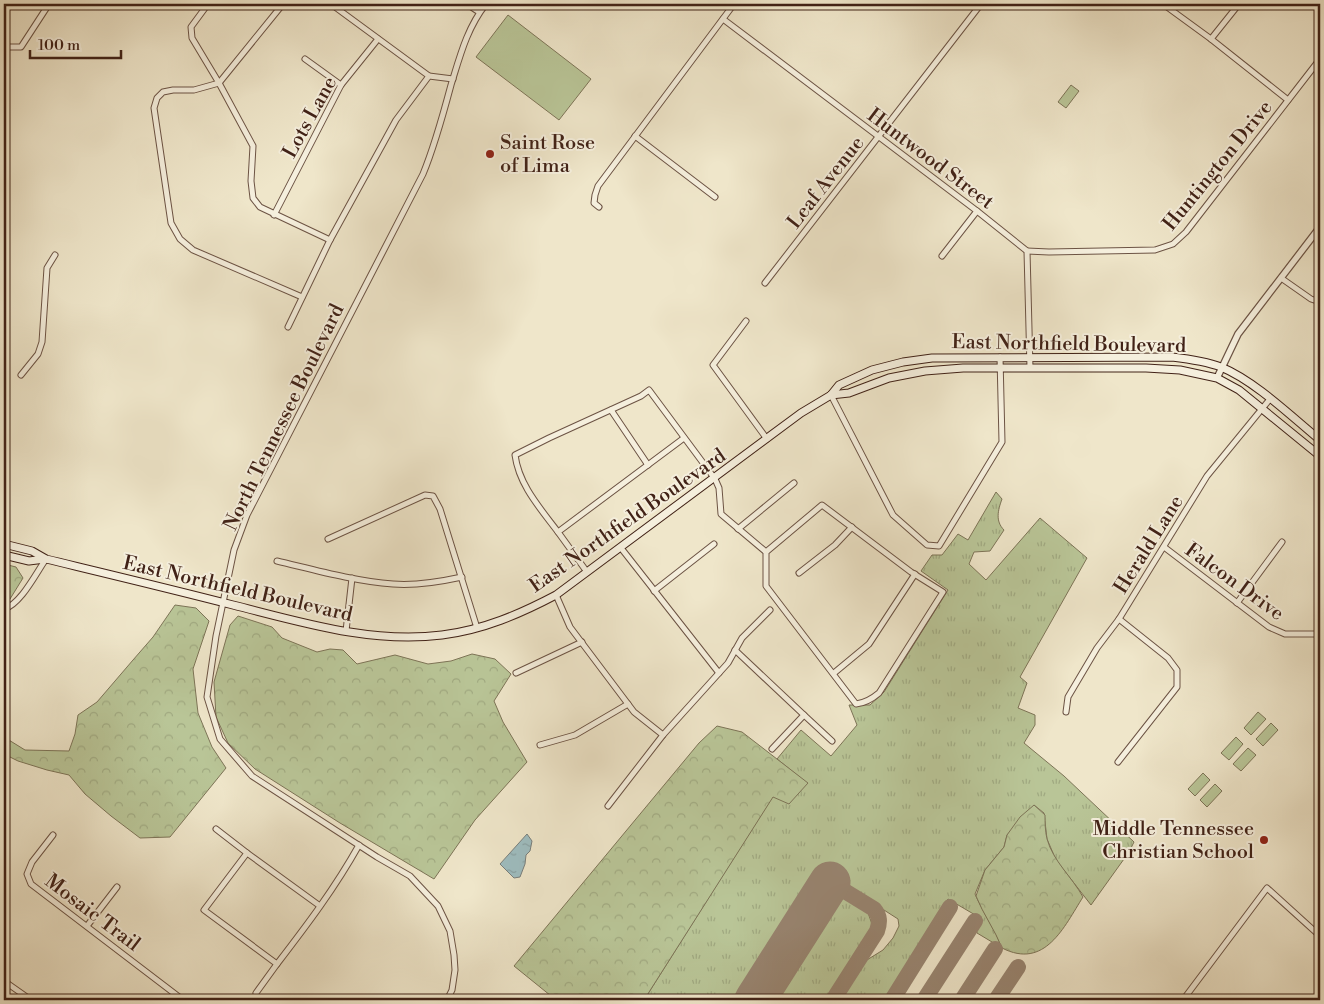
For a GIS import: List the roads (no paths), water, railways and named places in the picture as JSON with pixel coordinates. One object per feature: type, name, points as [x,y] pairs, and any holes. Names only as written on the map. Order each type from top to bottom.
[{"type":"main road","name":"East Northfield Boulevard","points":[[4,544],[32,551],[46,559],[346,631],[400,638],[443,635],[477,628],[516,615],[556,596],[801,413],[831,395],[839,385],[872,370],[903,362],[932,358],[1000,357],[1172,357],[1198,361],[1222,368],[1246,381],[1320,440]]},
{"type":"main road","name":"East Northfield Boulevard","points":[[831,395],[849,392],[888,378],[924,371],[963,368],[1146,368],[1180,370],[1217,378],[1239,390],[1320,456]]},
{"type":"main road","name":"East Northfield Boulevard","points":[[4,555],[29,561],[46,559]]},
{"type":"street","points":[[4,45],[8,47],[21,46],[49,4]]},
{"type":"street","points":[[208,4],[191,27],[192,38],[253,146],[251,180],[253,198],[260,207],[274,215],[330,240]]},
{"type":"street","points":[[283,4],[219,83],[194,90],[163,92],[157,98],[154,108],[171,223],[180,239],[193,250],[302,297]]},
{"type":"street","points":[[331,4],[429,76],[453,79]]},
{"type":"street","points":[[467,4],[479,12]]},
{"type":"street","name":"North Tennessee Boulevard","points":[[447,1000],[452,990],[455,970],[454,955],[450,931],[438,906],[410,876],[252,776],[220,739],[207,697],[234,550],[246,515],[423,174],[433,150],[463,44],[479,12],[486,4]]},
{"type":"street","points":[[599,207],[594,203],[598,186],[734,4]]},
{"type":"street","name":"Leaf Avenue","points":[[765,283],[981,4]]},
{"type":"street","points":[[1163,4],[1288,100]]},
{"type":"street","points":[[1211,39],[1239,4]]},
{"type":"street","name":"Huntwood Street","points":[[723,19],[879,136],[1027,251]]},
{"type":"street","name":"Lots Lane","points":[[274,215],[341,86],[378,39]]},
{"type":"street","points":[[306,59],[341,86]]},
{"type":"street","name":"Huntington Drive","points":[[1027,251],[1155,250],[1173,244],[1192,225],[1320,59]]},
{"type":"street","name":"North Tennessee Boulevard","points":[[288,327],[330,240],[396,120],[429,76]]},
{"type":"street","points":[[635,136],[715,197]]},
{"type":"street","points":[[942,256],[977,211]]},
{"type":"street","points":[[1217,378],[1238,334],[1320,227]]},
{"type":"street","points":[[1027,251],[1030,368]]},
{"type":"street","points":[[21,375],[38,354],[42,342],[47,268],[55,255]]},
{"type":"street","points":[[1280,278],[1311,299],[1320,302]]},
{"type":"street","points":[[746,321],[713,365],[767,439]]},
{"type":"street","points":[[831,395],[893,516],[927,545],[939,546],[1002,442],[1000,357]]},
{"type":"street","points":[[588,572],[528,492],[516,465],[515,455],[641,396],[649,390],[715,478],[719,488],[721,514],[766,552]]},
{"type":"street","name":"Herald Lane","points":[[1066,712],[1068,697],[1097,648],[1119,619],[1207,476],[1270,399]]},
{"type":"street","points":[[611,410],[648,465]]},
{"type":"street","points":[[558,532],[684,438]]},
{"type":"street","points":[[738,529],[794,483]]},
{"type":"street","points":[[328,539],[425,495],[433,496],[440,509],[477,628]]},
{"type":"street","points":[[822,505],[914,574],[943,592],[879,692],[871,699],[856,704],[766,586],[766,552],[822,505]]},
{"type":"street","points":[[798,573],[835,545],[852,527]]},
{"type":"street","points":[[1237,603],[1282,542]]},
{"type":"street","points":[[654,591],[714,544]]},
{"type":"street","name":"Falcon Drive","points":[[1164,547],[1269,627],[1285,634],[1320,634]]},
{"type":"street","points":[[621,548],[719,673]]},
{"type":"street","points":[[4,609],[8,608],[25,591],[46,559]]},
{"type":"street","points":[[277,561],[331,574],[394,584],[430,584],[462,577]]},
{"type":"street","points":[[834,673],[869,644],[914,574]]},
{"type":"street","points":[[346,631],[352,578]]},
{"type":"street","points":[[556,596],[570,627],[634,712],[663,735]]},
{"type":"street","points":[[608,806],[663,735],[728,663],[742,638],[770,610]]},
{"type":"street","points":[[1118,762],[1176,687],[1176,670],[1168,658],[1119,619]]},
{"type":"street","points":[[516,673],[582,642]]},
{"type":"street","points":[[735,650],[832,741]]},
{"type":"street","points":[[540,746],[575,735],[628,704]]},
{"type":"street","points":[[772,750],[804,715]]},
{"type":"street","points":[[216,829],[247,854],[320,906]]},
{"type":"street","name":"Mosaic Trail","points":[[53,835],[32,862],[27,874],[30,884],[183,1000]]},
{"type":"street","points":[[256,992],[340,879],[359,845]]},
{"type":"street","points":[[247,854],[204,910],[277,964]]},
{"type":"street","points":[[87,926],[117,887]]},
{"type":"street","points":[[1183,1000],[1267,888],[1320,936]]},
{"type":"street","points":[[4,981],[31,1000]]},
{"type":"water","points":[[527,834],[532,841],[530,851],[526,855],[520,877],[514,878],[500,864]]},
{"type":"place","name":"Saint Rose of Lima","points":[[490,154]]},
{"type":"place","name":"Middle Tennessee Christian School","points":[[1264,840]]}]
